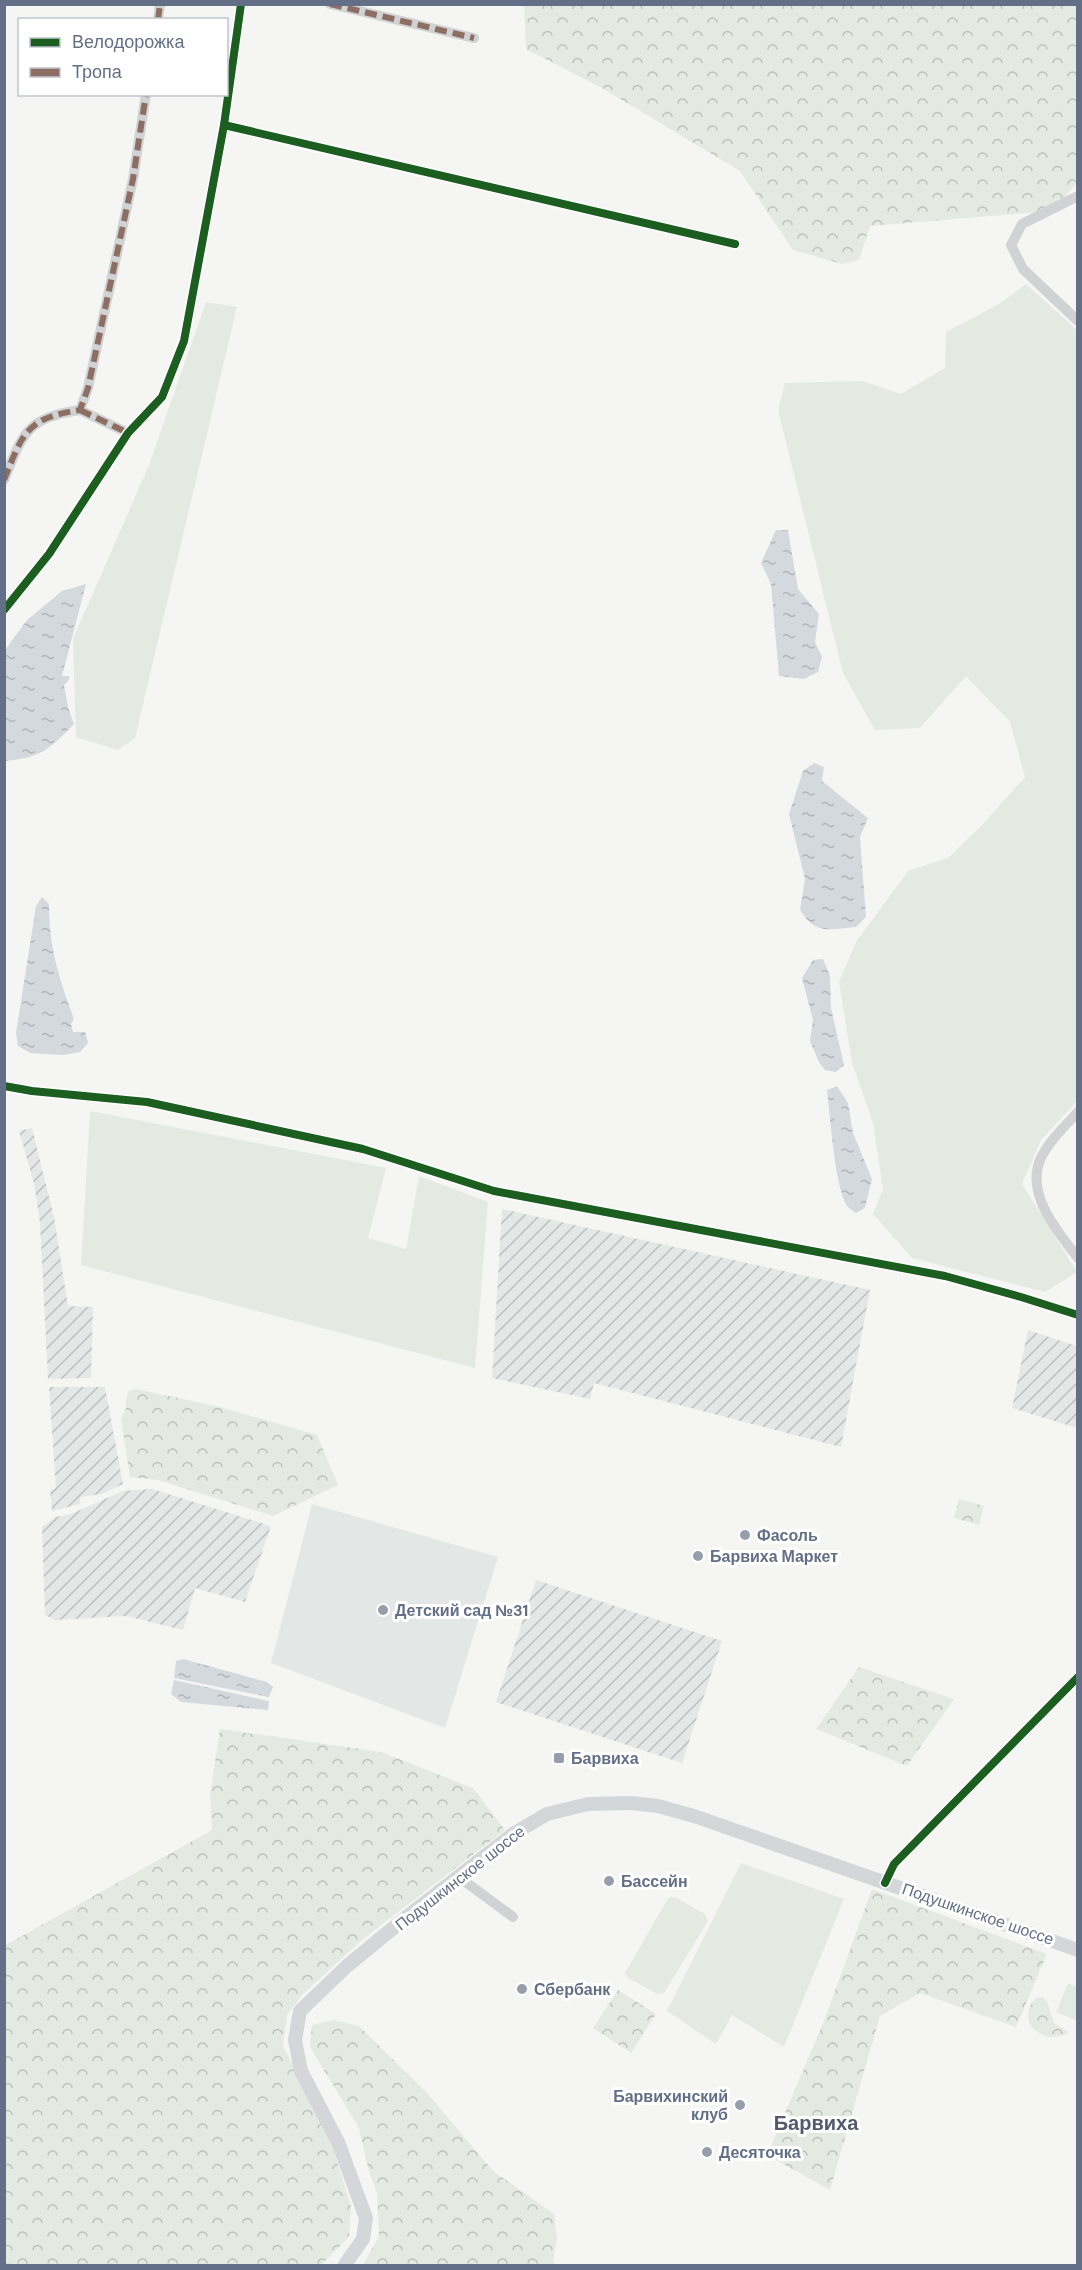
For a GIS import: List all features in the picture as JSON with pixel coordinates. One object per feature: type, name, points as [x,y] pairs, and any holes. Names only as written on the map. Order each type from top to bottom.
[{"type":"main road","name":"Подушкинское шоссе","points":[[344,2265],[363,2239],[366,2218],[338,2142],[302,2071],[295,2040],[300,2011],[347,1966],[513,1834],[547,1814],[588,1804],[631,1803],[658,1806],[694,1816],[1077,1950]]},
{"type":"street","points":[[4,610],[49,554],[128,433],[162,398],[184,341],[224,125],[241,4]]},
{"type":"street","points":[[330,4],[474,38]]},
{"type":"street","points":[[80,410],[88,387],[133,179],[146,96]]},
{"type":"street","points":[[224,125],[735,244]]},
{"type":"street","points":[[1077,195],[1022,224],[1011,245],[1023,269],[1077,321]]},
{"type":"street","points":[[4,480],[27,432],[41,419],[56,413],[80,410],[128,433]]},
{"type":"street","points":[[4,1086],[32,1091],[147,1101],[363,1149],[494,1191],[945,1276],[1077,1315]]},
{"type":"street","points":[[1077,1112],[1056,1135],[1041,1159],[1036,1175],[1037,1193],[1059,1234],[1077,1258]]},
{"type":"street","points":[[885,1883],[894,1864],[1077,1677]]},
{"type":"street","points":[[459,1877],[513,1917]]},
{"type":"shaded area","points":[[32,1128],[54,1217],[68,1306],[93,1307],[91,1378],[48,1379],[40,1223],[34,1183],[19,1131]]},
{"type":"shaded area","points":[[502,1209],[870,1290],[841,1447],[594,1383],[590,1399],[492,1378]]},
{"type":"shaded area","points":[[1028,1330],[1077,1346],[1077,1428],[1012,1408]]},
{"type":"shaded area","points":[[49,1387],[105,1387],[123,1484],[102,1494],[80,1497],[80,1504],[52,1511],[50,1490],[56,1488]]},
{"type":"shaded area","points":[[152,1489],[271,1526],[245,1602],[195,1588],[183,1630],[126,1616],[55,1620],[45,1615],[42,1527],[55,1517],[71,1514],[123,1491]]},
{"type":"shaded area","name":"Детский сад №31","points":[[312,1504],[498,1557],[445,1728],[271,1663]]},
{"type":"shaded area","points":[[536,1580],[722,1641],[682,1763],[496,1702]]},
{"type":"green space","points":[[524,5],[1077,5],[1077,183],[1052,211],[870,226],[859,260],[842,264],[793,250],[740,171],[602,88],[526,49]]},
{"type":"green space","points":[[1026,284],[1078,331],[1077,1101],[1041,1140],[1022,1184],[1077,1272],[1045,1292],[912,1258],[873,1214],[883,1189],[873,1123],[852,1063],[839,982],[856,942],[908,871],[948,858],[982,825],[1025,777],[1010,722],[966,676],[920,728],[875,730],[843,673],[778,410],[785,383],[862,381],[901,394],[945,368],[946,332],[999,304]]},
{"type":"green space","points":[[206,302],[237,307],[135,738],[118,750],[76,737],[73,639],[149,465]]},
{"type":"green space","points":[[90,1111],[386,1168],[368,1238],[406,1249],[419,1176],[488,1202],[475,1368],[81,1265]]},
{"type":"green space","points":[[136,1389],[220,1407],[317,1435],[338,1485],[273,1516],[158,1480],[130,1477],[121,1419],[129,1391]]},
{"type":"green space","points":[[959,1499],[984,1506],[979,1525],[954,1518]]},
{"type":"green space","points":[[859,1667],[954,1699],[907,1766],[816,1729]]},
{"type":"green space","points":[[220,1729],[381,1752],[473,1788],[505,1830],[363,1939],[304,1993],[287,2015],[283,2046],[330,2139],[351,2206],[349,2237],[321,2265],[5,2265],[4,1946],[212,1830],[210,1795]]},
{"type":"green space","points":[[741,1863],[844,1899],[784,2047],[732,2015],[716,2044],[667,2011]]},
{"type":"green space","points":[[872,1889],[1047,1954],[1016,2027],[920,1993],[880,2016],[830,2190],[767,2155],[824,2021]]},
{"type":"green space","points":[[670,1897],[675,1897],[705,1914],[708,1921],[664,1993],[657,1994],[627,1977],[625,1973]]},
{"type":"green space","points":[[1068,1983],[1077,1987],[1077,2021],[1056,2012]]},
{"type":"green space","points":[[618,1990],[656,2014],[631,2053],[593,2028]]},
{"type":"green space","points":[[1042,1997],[1047,2001],[1054,2023],[1069,2032],[1051,2037],[1043,2035],[1030,2024],[1028,2016],[1030,2007],[1036,1998]]},
{"type":"green space","points":[[334,2020],[359,2026],[427,2093],[493,2171],[554,2214],[557,2238],[553,2261],[556,2265],[363,2265],[379,2236],[377,2192],[369,2172],[359,2128],[310,2047],[312,2025]]},
{"type":"water","points":[[776,530],[788,530],[798,589],[819,614],[815,642],[822,657],[818,672],[804,679],[779,676],[771,584],[761,563]]},
{"type":"water","points":[[86,584],[62,676],[69,676],[69,680],[64,685],[74,724],[44,751],[18,760],[5,761],[5,650],[27,620],[62,591]]},
{"type":"water","points":[[814,763],[824,767],[822,781],[868,818],[860,837],[866,917],[856,927],[824,929],[812,924],[800,910],[805,879],[789,814],[803,771]]},
{"type":"water","points":[[42,897],[49,904],[53,949],[59,976],[74,1019],[71,1024],[73,1032],[85,1032],[88,1043],[80,1052],[63,1055],[30,1053],[18,1046],[16,1033],[36,906]]},
{"type":"water","points":[[823,959],[830,976],[831,1008],[844,1065],[836,1072],[825,1070],[810,1041],[813,1020],[802,978],[813,960]]},
{"type":"water","points":[[837,1086],[848,1103],[853,1133],[872,1179],[865,1208],[856,1213],[848,1207],[843,1198],[834,1152],[827,1090]]},
{"type":"water","points":[[183,1659],[267,1682],[273,1687],[269,1697],[174,1678],[176,1661]]},
{"type":"water","points":[[174,1680],[269,1701],[268,1710],[181,1702],[171,1694]]},
{"type":"waterway","points":[[4,2264],[16,2266]]},
{"type":"marked path","points":[[158,18],[160,4]]},
{"type":"marked path","points":[[330,4],[474,38]]},
{"type":"marked path","points":[[4,480],[16,450],[29,430],[48,418],[80,410],[88,388],[133,179],[146,96]]},
{"type":"marked path","points":[[80,410],[128,433]]},
{"type":"cycle path","points":[[4,610],[49,554],[128,433],[162,397],[184,341],[224,125],[241,4]]},
{"type":"cycle path","points":[[224,125],[735,244]]},
{"type":"cycle path","points":[[4,1086],[32,1091],[147,1102],[363,1149],[494,1191],[945,1276],[1078,1315]]},
{"type":"cycle path","points":[[885,1883],[894,1864],[1078,1677]]},
{"type":"place","name":"Фасоль","points":[[745,1535]]},
{"type":"place","name":"Барвиха Маркет","points":[[698,1556]]},
{"type":"place","name":"Детский сад №31","points":[[383,1610]]},
{"type":"place","name":"Барвиха","points":[[559,1758]]},
{"type":"place","name":"Бассейн","points":[[609,1881]]},
{"type":"place","name":"Сбербанк","points":[[522,1989]]},
{"type":"place","name":"Барвихинский клуб","points":[[740,2105]]},
{"type":"place","name":"Десяточка","points":[[707,2152]]},
{"type":"district","name":"Барвиха","points":[[816,2123]]}]
